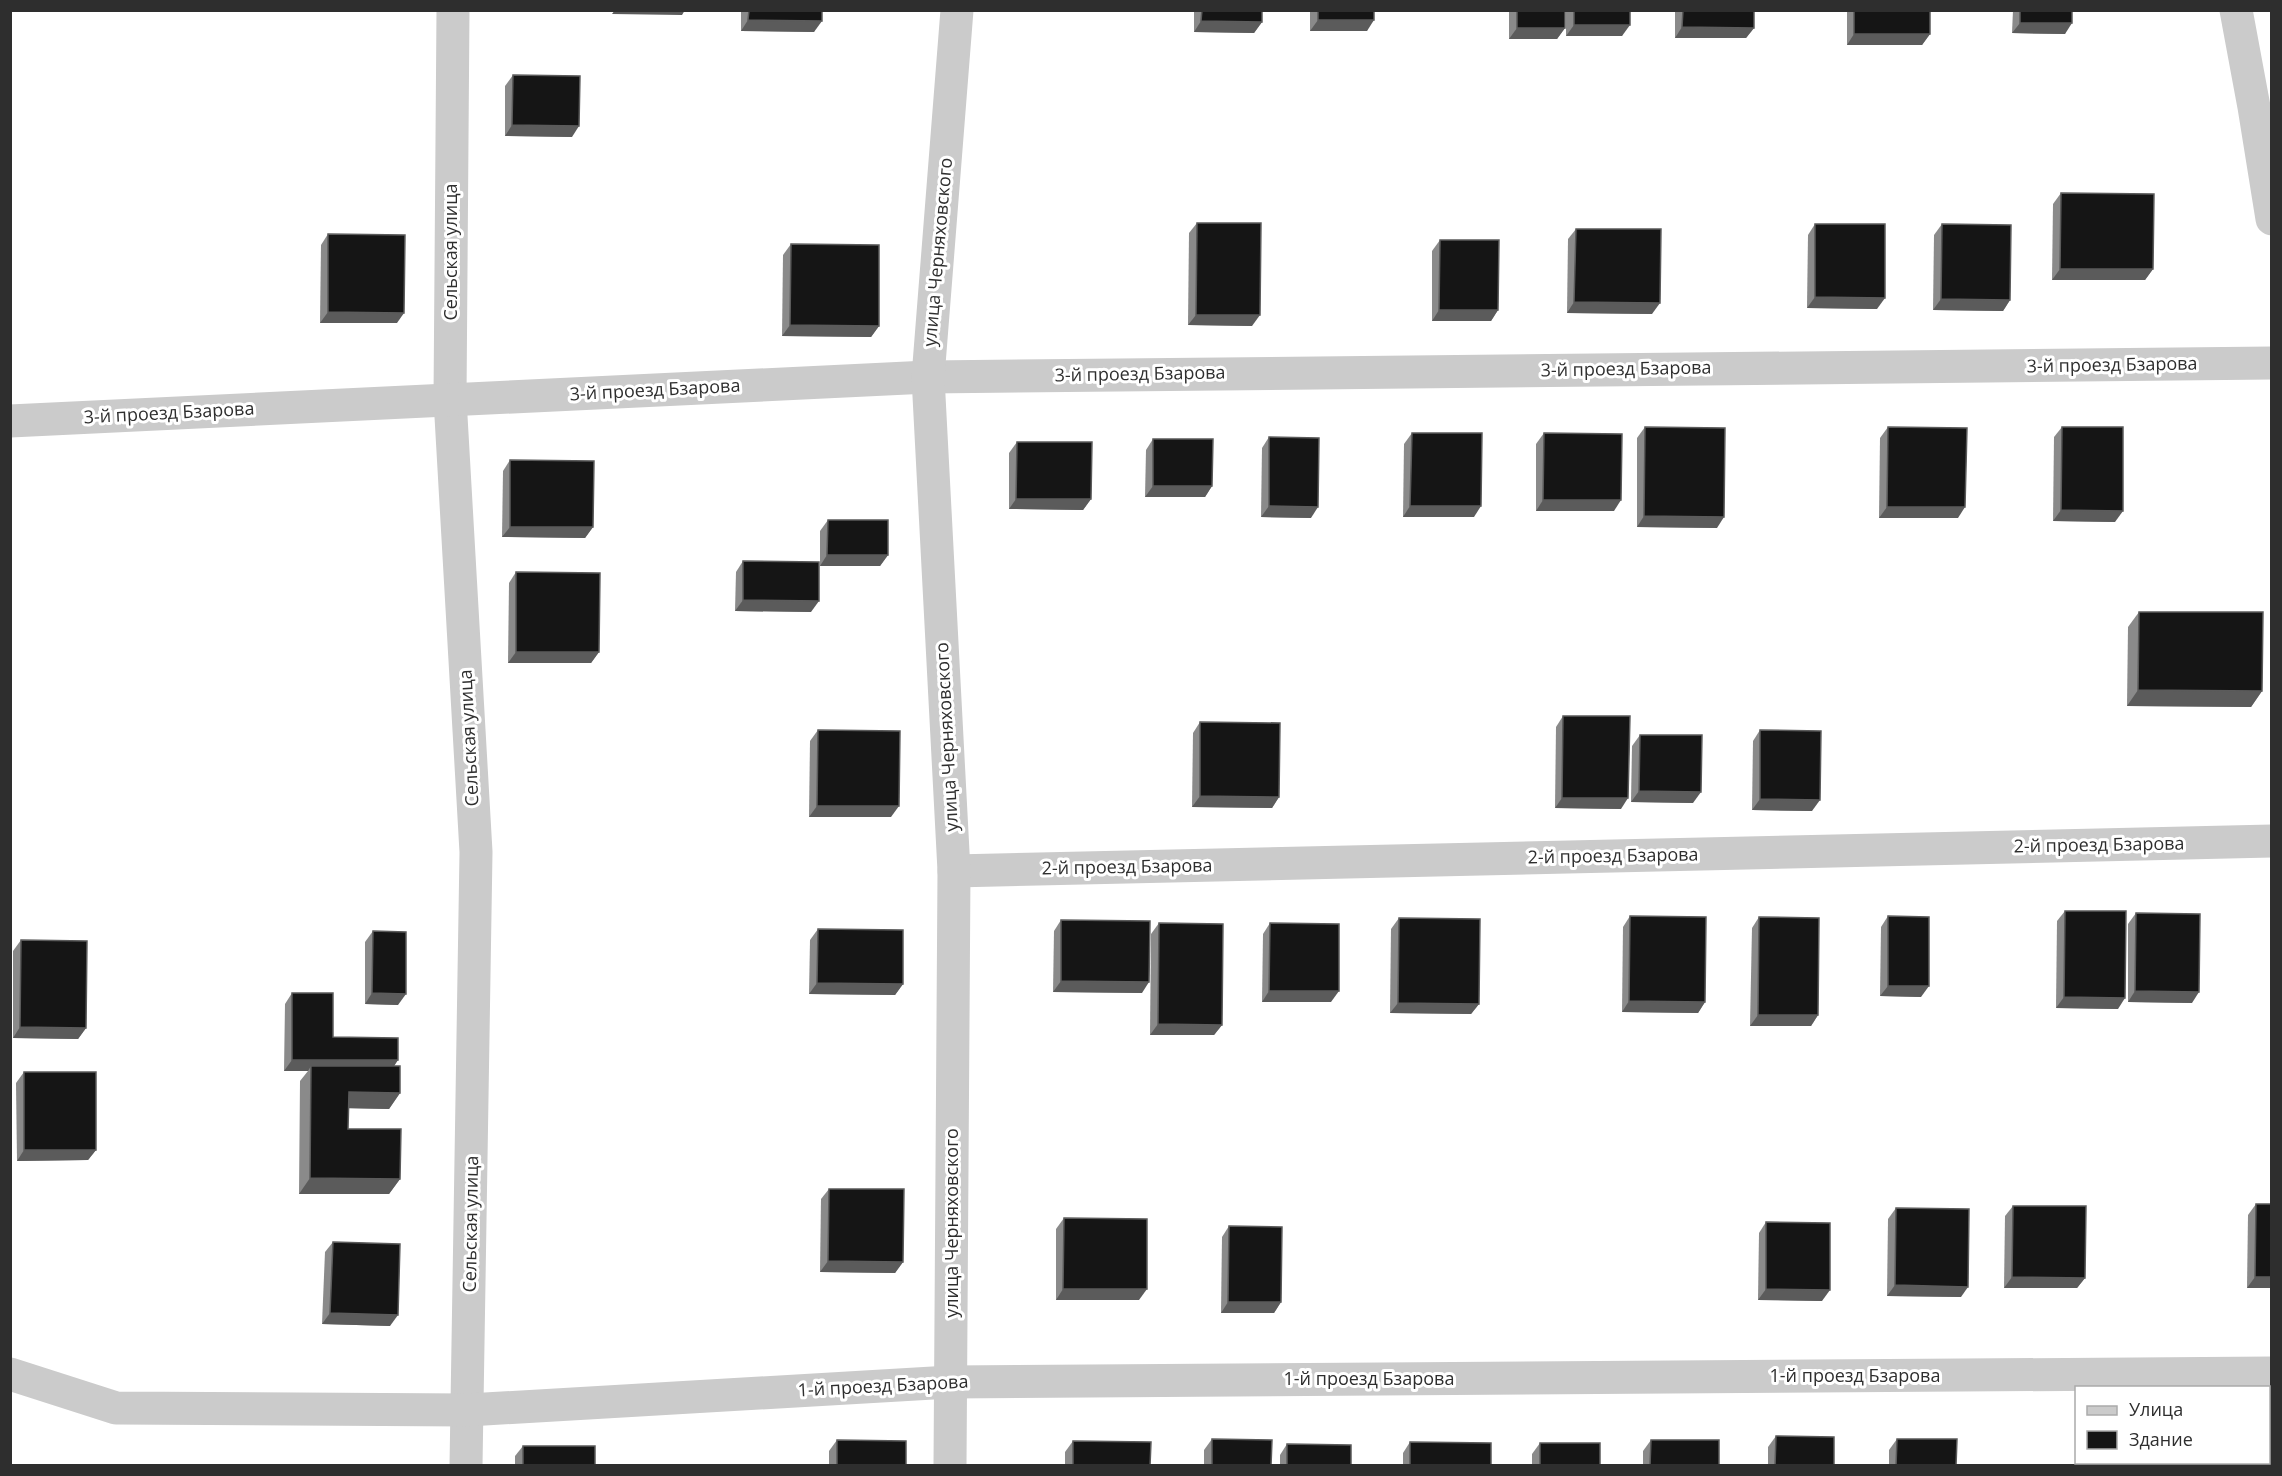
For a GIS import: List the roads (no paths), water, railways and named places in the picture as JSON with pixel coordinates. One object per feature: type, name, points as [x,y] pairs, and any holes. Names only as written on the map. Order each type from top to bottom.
[{"type":"street","name":"Сельская улица","points":[[453,10],[450,399],[476,852],[468,1410],[465,1466]]},
{"type":"street","name":"улица Черняховского","points":[[950,1466],[954,871],[928,376],[957,10]]},
{"type":"street","points":[[2236,10],[2263,105],[2271,219]]},
{"type":"street","name":"3-й проезд Бзарова","points":[[10,421],[928,376],[2271,363]]},
{"type":"street","name":"2-й проезд Бзарова","points":[[954,871],[2271,841]]},
{"type":"street","name":"1-й проезд Бзарова","points":[[10,1374],[116,1408],[468,1410],[950,1382],[2271,1373]]}]
